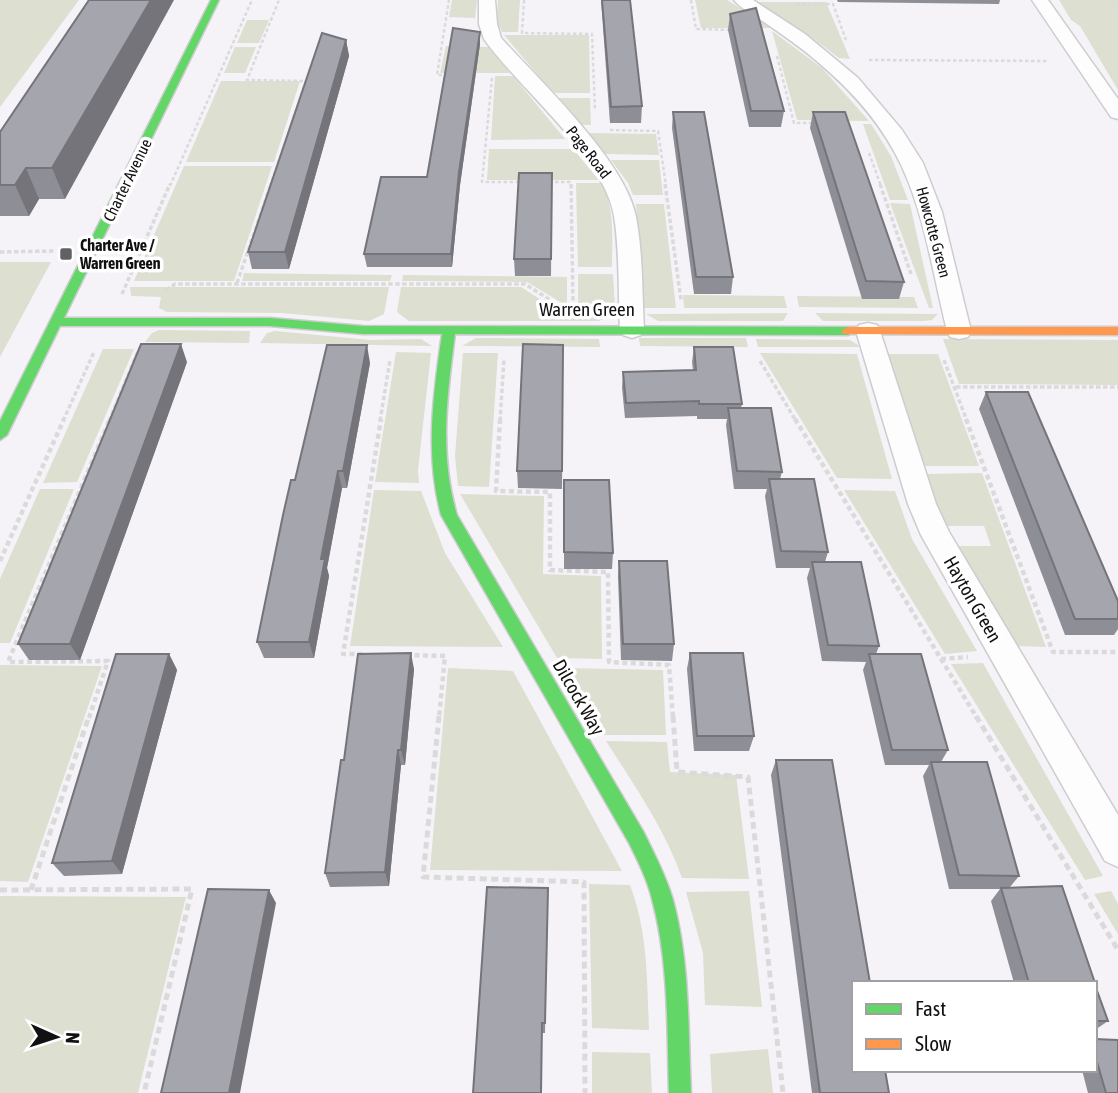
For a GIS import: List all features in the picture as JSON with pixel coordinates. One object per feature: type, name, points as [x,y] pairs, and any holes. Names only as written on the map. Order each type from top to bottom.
[{"type":"street","name":"Charter Avenue","points":[[0,435],[215,0]]},
{"type":"street","name":"Page Road","points":[[487,0],[488,24],[493,39],[583,142],[615,186],[625,216],[632,330]]},
{"type":"street","name":"Howcotte Green","points":[[742,0],[789,30],[831,62],[866,97],[892,130],[926,193],[959,331]]},
{"type":"street","points":[[1040,0],[1118,113]]},
{"type":"street","name":"Warren Green","points":[[56,322],[270,322],[363,330],[1118,331]]},
{"type":"street","name":"Dilcock Way","points":[[449,329],[437,449],[439,493],[449,515],[636,837],[650,868],[662,901],[670,938],[680,1093]]},
{"type":"street","name":"Hayton Green","points":[[867,331],[922,504],[936,535],[1118,849]]},
{"type":"path","points":[[0,561],[96,346],[110,322],[252,0]]},
{"type":"path","points":[[237,283],[306,81],[247,80],[279,0]]},
{"type":"path","points":[[449,0],[437,75],[451,75]]},
{"type":"path","points":[[523,0],[522,33],[592,34],[595,116]]},
{"type":"path","points":[[691,0],[696,29],[733,30]]},
{"type":"path","points":[[1111,0],[1118,4]]},
{"type":"path","points":[[796,4],[833,4],[849,49]]},
{"type":"path","points":[[867,60],[1052,61],[1060,32]]},
{"type":"path","points":[[773,43],[794,123],[820,123]]},
{"type":"path","points":[[492,75],[482,182],[533,182]]},
{"type":"path","points":[[608,130],[658,131],[682,310]]},
{"type":"path","points":[[867,149],[932,331],[956,387],[1053,652],[1118,652]]},
{"type":"path","points":[[545,182],[571,182],[573,310]]},
{"type":"path","points":[[0,252],[92,251]]},
{"type":"path","points":[[31,890],[108,661],[8,662],[139,348],[128,347]]},
{"type":"path","points":[[369,654],[343,654],[391,349]]},
{"type":"path","points":[[505,351],[496,491],[550,492],[550,570],[608,572],[609,662],[669,665],[677,772],[748,777],[783,1093]]},
{"type":"path","points":[[754,351],[1118,950]]},
{"type":"path","points":[[956,387],[1118,387]]},
{"type":"path","points":[[394,655],[445,656],[423,877],[584,882],[584,1093]]},
{"type":"path","points":[[0,890],[192,889],[145,1093]]},
{"type":"shaded area","points":[[0,0],[79,0],[0,107]]},
{"type":"shaded area","points":[[452,0],[477,0],[475,18],[449,17]]},
{"type":"shaded area","points":[[498,0],[520,0],[518,32],[502,32],[497,21]]},
{"type":"shaded area","points":[[695,0],[727,0],[772,28],[701,28]]},
{"type":"shaded area","points":[[1059,0],[1118,0],[1118,90],[1080,26],[1071,20]]},
{"type":"shaded area","points":[[757,2],[826,2],[850,59],[839,58]]},
{"type":"shaded area","points":[[247,20],[269,20],[259,43],[237,43]]},
{"type":"shaded area","points":[[772,31],[822,68],[869,121],[797,120]]},
{"type":"shaded area","points":[[504,35],[589,35],[590,93],[553,93]]},
{"type":"shaded area","points":[[446,46],[489,47],[510,73],[440,73]]},
{"type":"shaded area","points":[[235,47],[256,47],[245,73],[224,73]]},
{"type":"shaded area","points":[[495,76],[513,76],[565,139],[491,140]]},
{"type":"shaded area","points":[[221,81],[300,81],[274,162],[186,162]]},
{"type":"shaded area","points":[[558,98],[590,98],[591,125],[581,125]]},
{"type":"shaded area","points":[[863,124],[871,124],[891,156],[908,200],[890,200]]},
{"type":"shaded area","points":[[588,133],[656,134],[659,155],[605,154]]},
{"type":"shaded area","points":[[489,149],[573,149],[599,180],[487,180]]},
{"type":"shaded area","points":[[611,160],[659,160],[663,195],[633,195],[628,183]]},
{"type":"shaded area","points":[[184,166],[272,166],[234,281],[134,281]]},
{"type":"shaded area","points":[[576,183],[602,183],[611,214],[612,267],[578,267]]},
{"type":"shaded area","points":[[890,203],[910,204],[933,308],[929,308]]},
{"type":"shaded area","points":[[636,204],[664,204],[676,308],[644,308]]},
{"type":"shaded area","points":[[0,262],[51,262],[0,357]]},
{"type":"shaded area","points":[[244,273],[392,275],[390,281],[242,281]]},
{"type":"shaded area","points":[[578,274],[613,274],[615,307],[578,307]]},
{"type":"shaded area","points":[[403,275],[567,277],[567,306],[527,282],[402,281]]},
{"type":"shaded area","points":[[130,287],[389,287],[384,314],[369,321],[282,313],[167,312],[159,308],[161,297],[131,296]]},
{"type":"shaded area","points":[[401,287],[521,287],[560,312],[613,313],[599,321],[409,321],[397,312]]},
{"type":"shaded area","points":[[683,295],[784,296],[787,308],[684,308]]},
{"type":"shaded area","points":[[797,296],[914,297],[918,308],[799,307]]},
{"type":"shaded area","points":[[788,313],[783,321],[658,321],[646,314]]},
{"type":"shaded area","points":[[815,313],[938,314],[932,320],[924,321],[823,321]]},
{"type":"shaded area","points":[[159,330],[250,331],[249,343],[145,342],[152,333]]},
{"type":"shaded area","points":[[275,331],[371,340],[421,339],[432,346],[260,343],[267,333]]},
{"type":"shaded area","points":[[476,338],[599,339],[600,347],[462,346]]},
{"type":"shaded area","points":[[639,338],[746,338],[748,347],[640,346]]},
{"type":"shaded area","points":[[756,339],[850,340],[861,347],[758,347]]},
{"type":"shaded area","points":[[943,339],[1118,340],[1118,385],[959,384]]},
{"type":"shaded area","points":[[103,349],[134,349],[77,482],[43,483]]},
{"type":"shaded area","points":[[396,352],[431,353],[418,470],[419,483],[375,482]]},
{"type":"shaded area","points":[[463,353],[498,353],[489,487],[458,486],[455,456]]},
{"type":"shaded area","points":[[760,353],[857,354],[892,479],[837,478]]},
{"type":"shaded area","points":[[887,354],[938,354],[979,466],[923,466]]},
{"type":"shaded area","points":[[982,473],[1046,647],[1015,646],[957,546],[991,546],[984,526],[945,526],[925,474]]},
{"type":"shaded area","points":[[40,489],[74,489],[10,643],[0,643],[0,579]]},
{"type":"shaded area","points":[[374,490],[421,491],[445,553],[503,647],[350,646]]},
{"type":"shaded area","points":[[844,490],[895,491],[912,539],[977,651],[945,654]]},
{"type":"shaded area","points":[[460,494],[544,496],[543,574],[601,576],[602,659],[557,658]]},
{"type":"shaded area","points":[[983,663],[1103,876],[1085,880],[951,664]]},
{"type":"shaded area","points":[[0,665],[102,666],[28,882],[0,881]]},
{"type":"shaded area","points":[[448,668],[513,671],[622,871],[430,870]]},
{"type":"shaded area","points":[[564,668],[663,670],[666,735],[603,735]]},
{"type":"shaded area","points":[[606,741],[667,742],[670,772],[736,775],[749,879],[682,878],[658,825]]},
{"type":"shaded area","points":[[589,884],[630,885],[643,939],[649,1030],[592,1028]]},
{"type":"shaded area","points":[[749,891],[762,1007],[705,1005],[703,953],[686,892]]},
{"type":"shaded area","points":[[1111,891],[1118,904],[1118,934],[1094,894]]},
{"type":"shaded area","points":[[0,896],[186,897],[138,1093],[0,1093]]},
{"type":"shaded area","points":[[768,1049],[773,1093],[712,1093],[710,1054]]},
{"type":"shaded area","points":[[592,1052],[650,1053],[652,1093],[592,1093]]},
{"type":"building","points":[[89,0],[151,0],[52,168],[26,168],[15,185],[0,185],[0,132]]},
{"type":"building","points":[[602,0],[630,0],[642,106],[611,107]]},
{"type":"building","points":[[756,8],[784,111],[751,111],[730,14]]},
{"type":"building","points":[[453,28],[480,32],[459,172],[451,254],[364,254],[381,177],[427,177]]},
{"type":"building","points":[[322,33],[346,40],[285,252],[248,252]]},
{"type":"building","points":[[673,112],[704,112],[733,277],[696,277]]},
{"type":"building","points":[[813,112],[845,112],[904,282],[866,281]]},
{"type":"building","points":[[519,173],[552,173],[551,259],[514,259]]},
{"type":"building","points":[[141,344],[181,344],[70,644],[18,644]]},
{"type":"building","points":[[523,344],[563,345],[562,471],[517,471]]},
{"type":"building","points":[[327,345],[367,345],[343,471],[338,471],[309,642],[257,642],[291,480],[295,480]]},
{"type":"building","points":[[694,347],[733,347],[742,404],[699,404],[699,401],[626,403],[623,372],[696,370]]},
{"type":"building","points":[[986,392],[1028,392],[1118,601],[1118,619],[1075,619]]},
{"type":"building","points":[[728,408],[771,408],[782,472],[737,471]]},
{"type":"building","points":[[769,479],[814,479],[828,552],[781,551]]},
{"type":"building","points":[[564,480],[609,480],[613,553],[564,552]]},
{"type":"building","points":[[619,561],[667,561],[674,644],[623,644]]},
{"type":"building","points":[[812,562],[861,562],[879,646],[828,645]]},
{"type":"building","points":[[411,653],[385,872],[325,873],[358,654]]},
{"type":"building","points":[[690,653],[743,653],[754,736],[697,736]]},
{"type":"building","points":[[116,654],[169,654],[112,861],[52,863]]},
{"type":"building","points":[[869,654],[921,654],[948,750],[892,750]]},
{"type":"building","points":[[776,760],[832,760],[870,981],[852,981],[852,1072],[885,1072],[889,1093],[820,1093]]},
{"type":"building","points":[[931,762],[987,762],[1019,876],[959,875]]},
{"type":"building","points":[[1062,886],[1094,981],[1028,981],[1001,888]]},
{"type":"building","points":[[487,887],[548,888],[541,1093],[473,1093]]},
{"type":"building","points":[[208,889],[269,890],[229,1093],[161,1093]]},
{"type":"building","points":[[1097,991],[1108,1021],[1097,1021]]},
{"type":"building","points":[[1097,1039],[1118,1040],[1118,1093],[1106,1093],[1097,1062]]},
{"type":"traffic: fast","points":[[0,435],[215,0]]},
{"type":"traffic: fast","points":[[56,322],[270,322],[363,330],[848,331]]},
{"type":"traffic: fast","points":[[449,329],[438,423],[439,469],[449,515],[636,837],[654,877],[663,901],[672,949],[680,1093]]},
{"type":"traffic: slow","points":[[848,331],[1118,331]]},
{"type":"place","name":"Charter Ave / Warren Green","points":[[66,254]]}]
